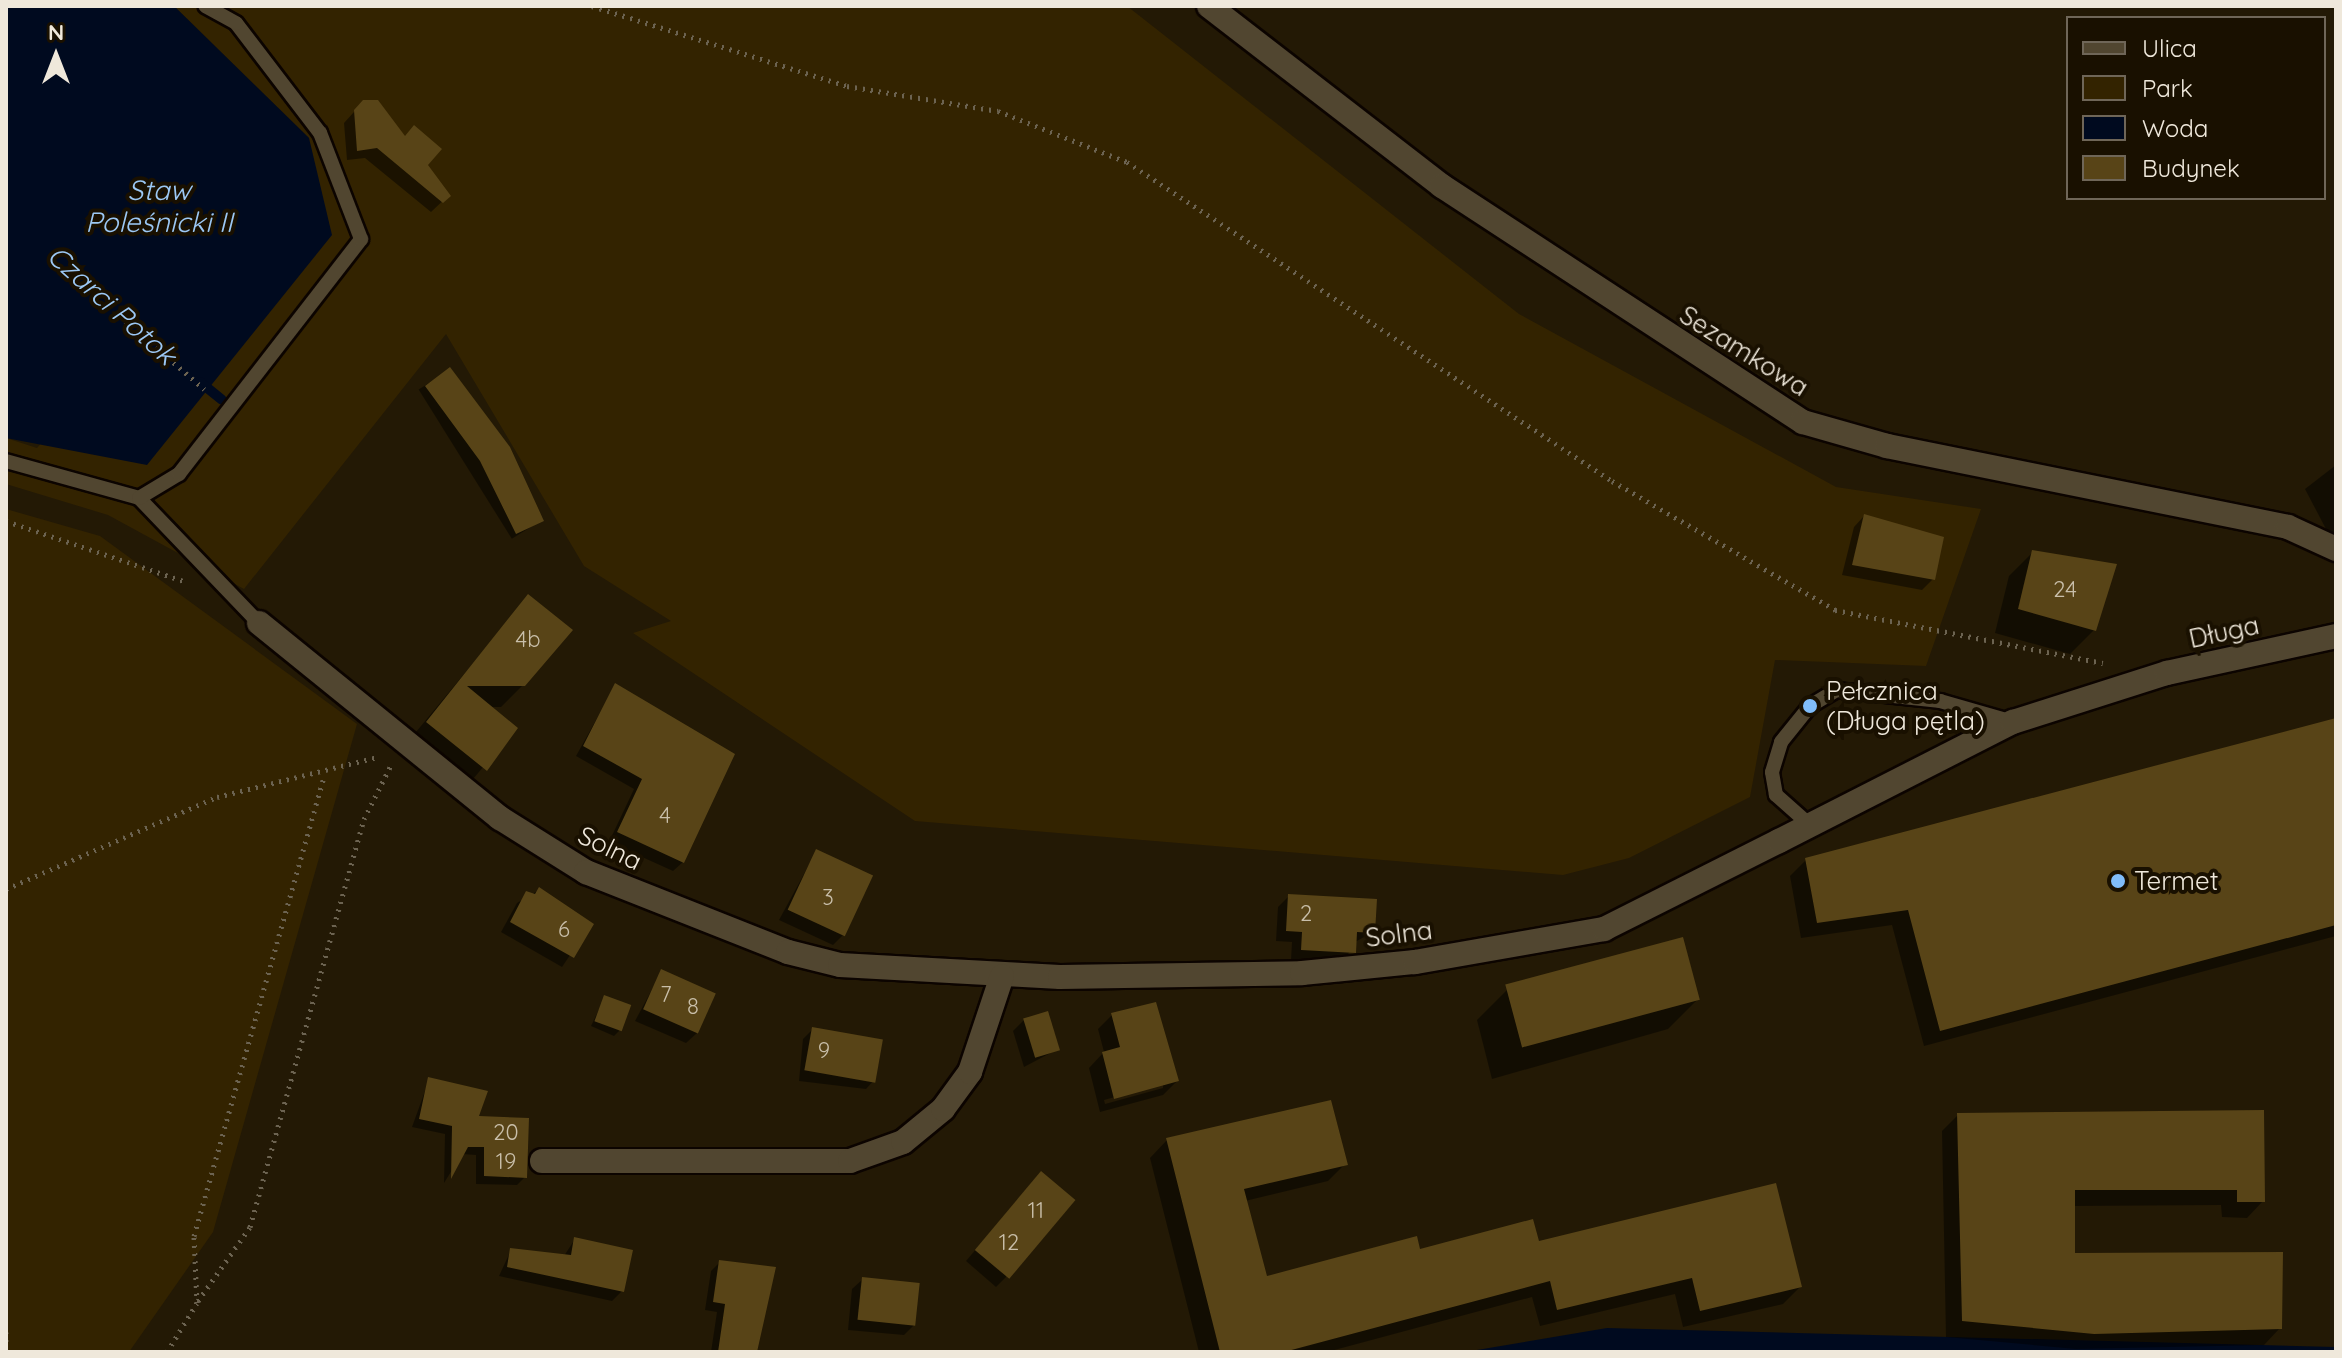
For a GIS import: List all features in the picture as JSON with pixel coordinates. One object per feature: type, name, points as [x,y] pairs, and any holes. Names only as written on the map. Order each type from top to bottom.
[{"type":"street","name":"Sezamkowa","points":[[1209,6],[1442,186],[1803,422],[1887,446],[2288,527],[2336,549]]},
{"type":"street","name":"Solna","points":[[259,623],[404,744],[586,872],[680,910],[840,965],[1002,976],[1302,973],[1604,929],[2013,722]]},
{"type":"street","name":"Długa","points":[[2013,722],[2124,686],[2336,636]]},
{"type":"street","points":[[542,1161],[850,1161],[903,1142],[943,1109],[970,1072],[1002,976]]},
{"type":"lane","points":[[139,498],[179,474],[361,239],[320,133],[236,23],[205,6]]},
{"type":"lane","points":[[6,461],[139,498],[259,623]]},
{"type":"lane","points":[[1811,826],[1776,795],[1772,772],[1781,742],[1810,706],[1837,690],[1940,701],[2013,722]]},
{"type":"path","points":[[592,6],[847,86],[998,111],[1127,162],[1612,481],[1835,610],[2094,660],[2108,664],[2124,686]]},
{"type":"path","points":[[119,315],[204,389]]},
{"type":"path","points":[[6,521],[198,589]]},
{"type":"path","points":[[6,889],[217,797],[324,776],[404,744]]},
{"type":"path","points":[[167,1352],[250,1227],[364,819],[404,744]]},
{"type":"path","points":[[197,1303],[194,1236],[324,776]]},
{"type":"path","points":[[6,1332],[6,1345]]},
{"type":"green space","points":[[174,6],[1127,6],[1519,314],[1836,487],[1981,509],[1926,666],[1775,660],[1750,797],[1629,858],[1563,875],[915,821],[633,633],[671,621],[584,566],[446,334],[244,589],[108,515],[6,484],[6,438],[37,448],[309,138]]},
{"type":"green space","points":[[6,509],[100,536],[357,724],[213,1232],[129,1352],[6,1352]]},
{"type":"water","name":"Staw Poleśnicki II","points":[[6,6],[174,6],[309,138],[332,235],[147,465],[6,438]]},
{"type":"water","points":[[1607,1328],[2336,1347],[2336,1352],[1465,1352]]},
{"type":"building","points":[[363,100],[378,100],[405,136],[414,125],[442,149],[428,165],[451,196],[443,203],[377,148],[357,151],[354,110]]},
{"type":"building","points":[[450,367],[510,447],[544,521],[516,534],[480,461],[425,386]]},
{"type":"building","points":[[1864,514],[1944,537],[1935,580],[1852,565]]},
{"type":"building","points":[[2032,550],[2117,564],[2096,631],[2018,609]]},
{"type":"building","points":[[528,594],[573,630],[525,686],[467,686],[518,728],[487,771],[426,722]]},
{"type":"building","points":[[615,683],[735,754],[684,863],[617,832],[642,779],[583,746]]},
{"type":"building","name":"Termet","points":[[2336,718],[2336,925],[1940,1031],[1908,910],[1817,923],[1805,858]]},
{"type":"building","points":[[816,849],[873,876],[845,936],[788,910]]},
{"type":"building","points":[[539,887],[594,924],[574,958],[510,922],[526,891],[535,894]]},
{"type":"building","points":[[1288,894],[1377,899],[1375,933],[1357,932],[1356,953],[1301,950],[1302,932],[1286,931]]},
{"type":"building","points":[[1683,937],[1700,1000],[1522,1047],[1505,985]]},
{"type":"building","points":[[661,969],[716,993],[698,1034],[643,1009]]},
{"type":"building","points":[[604,995],[631,1005],[622,1031],[594,1021]]},
{"type":"building","points":[[1156,1002],[1179,1081],[1114,1099],[1102,1052],[1120,1047],[1111,1013]]},
{"type":"building","points":[[1048,1011],[1060,1050],[1035,1058],[1023,1019]]},
{"type":"building","points":[[812,1027],[883,1040],[875,1083],[804,1070]]},
{"type":"building","points":[[428,1077],[488,1091],[479,1116],[529,1118],[527,1178],[484,1176],[484,1147],[468,1147],[451,1179],[452,1126],[419,1119]]},
{"type":"building","points":[[1331,1100],[1348,1165],[1244,1189],[1267,1276],[1417,1236],[1420,1249],[1533,1219],[1539,1241],[1776,1183],[1802,1287],[1700,1311],[1692,1278],[1557,1310],[1550,1281],[1284,1352],[1220,1352],[1166,1138]]},
{"type":"building","points":[[2264,1110],[2265,1202],[2237,1202],[2237,1190],[2075,1190],[2075,1253],[2283,1252],[2282,1329],[2094,1334],[1962,1321],[1957,1113]]},
{"type":"building","points":[[1041,1171],[1075,1200],[1009,1279],[975,1250]]},
{"type":"building","points":[[574,1237],[633,1250],[624,1292],[507,1267],[510,1248],[571,1255]]},
{"type":"building","points":[[719,1260],[776,1267],[757,1352],[718,1352],[725,1304],[713,1302]]},
{"type":"building","points":[[862,1277],[920,1283],[915,1326],[858,1320]]},
{"type":"waterway","name":"Czarci Potok","points":[[200,382],[222,400]]},
{"type":"place","name":"Pełcznica (Długa pętla)","points":[[1810,706]]},
{"type":"place","name":"Termet","points":[[2118,881]]}]
